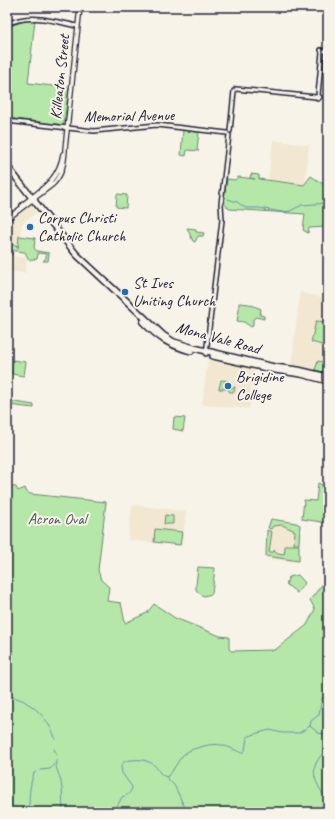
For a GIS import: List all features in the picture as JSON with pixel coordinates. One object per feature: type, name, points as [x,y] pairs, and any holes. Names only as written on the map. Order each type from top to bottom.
[{"type":"highway","name":"Mona Vale Road","points":[[7,166],[72,254],[156,335],[175,346],[328,377]]},
{"type":"highway","name":"Mona Vale Road","points":[[7,171],[31,199]]},
{"type":"highway","name":"Mona Vale Road","points":[[206,352],[275,370],[301,374],[328,381]]},
{"type":"main road","name":"Killeaton Street","points":[[31,199],[48,184],[55,180],[63,168],[80,7]]},
{"type":"main road","points":[[7,218],[31,199]]},
{"type":"street","points":[[7,24],[30,18],[42,18],[73,25],[78,24]]},
{"type":"street","points":[[206,352],[223,218],[221,204],[235,90],[317,96],[325,51]]},
{"type":"street","name":"Memorial Avenue","points":[[7,121],[98,131],[157,125],[229,133]]},
{"type":"shaded area","points":[[273,140],[309,145],[305,185],[268,180]]},
{"type":"shaded area","points":[[32,206],[36,212],[22,224],[20,236],[36,238],[35,251],[7,247],[7,223]]},
{"type":"shaded area","points":[[7,255],[27,258],[25,273],[7,271]]},
{"type":"shaded area","points":[[300,292],[328,299],[328,375],[291,366]]},
{"type":"shaded area","name":"Brigidine College","points":[[210,357],[254,368],[249,409],[202,405],[208,358]]},
{"type":"shaded area","points":[[132,505],[186,511],[182,546],[128,540]]},
{"type":"shaded area","points":[[270,523],[300,526],[297,546],[298,562],[266,559]]},
{"type":"green space","points":[[35,20],[28,83],[69,88],[63,125],[7,118],[7,27],[25,21]]},
{"type":"green space","points":[[183,130],[199,132],[197,149],[199,151],[187,150],[186,156],[181,155]]},
{"type":"green space","points":[[251,174],[259,175],[259,179],[304,185],[311,176],[326,186],[328,183],[328,227],[309,228],[308,233],[303,230],[305,214],[229,209],[223,202],[227,179],[235,180],[238,177],[255,179],[250,178]]},
{"type":"green space","points":[[117,194],[127,195],[126,208],[116,207]]},
{"type":"green space","points":[[187,228],[196,229],[196,232],[204,233],[203,236],[198,236],[195,242],[193,241]]},
{"type":"green space","points":[[19,236],[35,238],[34,248],[37,251],[49,253],[48,261],[43,261],[46,258],[46,254],[38,253],[37,259],[29,260],[25,252],[9,250],[13,251],[12,255],[7,255],[7,245],[17,245],[17,247],[19,247]]},
{"type":"green space","points":[[239,303],[249,304],[261,309],[260,315],[264,316],[264,319],[256,317],[253,319],[253,326],[251,327],[244,322],[237,321]]},
{"type":"green space","points":[[316,321],[328,322],[328,333],[326,333],[328,336],[328,345],[327,343],[322,345],[311,342]]},
{"type":"green space","points":[[13,360],[26,362],[24,376],[12,374]]},
{"type":"green space","points":[[318,361],[328,363],[328,373],[315,370]]},
{"type":"green space","points":[[221,380],[228,381],[230,388],[235,387],[234,392],[230,392],[228,390],[229,387],[226,389],[219,389]]},
{"type":"green space","points":[[9,401],[34,405],[34,408],[8,405]]},
{"type":"green space","points":[[174,417],[185,418],[183,431],[173,429]]},
{"type":"green space","name":"Acron Oval","points":[[7,464],[9,486],[16,487],[18,491],[25,488],[30,494],[106,502],[98,570],[101,580],[109,587],[107,601],[121,603],[125,623],[147,613],[154,604],[175,618],[220,636],[229,637],[229,649],[231,651],[275,650],[307,625],[315,609],[310,600],[328,577],[328,812],[7,812]]},
{"type":"green space","points":[[318,483],[328,488],[328,523],[302,519],[304,500],[316,501]]},
{"type":"green space","points":[[165,515],[173,516],[173,524],[164,524]]},
{"type":"green space","points":[[271,519],[300,525],[299,544],[294,544],[295,531],[282,525],[273,526],[271,529],[268,528]]},
{"type":"green space","points":[[155,529],[182,532],[180,545],[154,542]]},
{"type":"green space","points":[[267,530],[272,532],[269,552],[274,552],[274,550],[278,553],[284,554],[285,545],[299,545],[299,561],[266,556]]},
{"type":"green space","points":[[198,567],[215,568],[212,594],[203,596],[196,590]]},
{"type":"green space","points":[[298,575],[305,583],[297,593],[286,584],[289,577]]},
{"type":"waterway","points":[[228,199],[237,202],[246,208],[259,208],[282,212],[290,211],[302,205],[328,203]]},
{"type":"waterway","points":[[7,694],[22,700],[39,712],[47,722],[56,740]]},
{"type":"waterway","points":[[310,726],[311,721],[319,715],[322,698],[328,694]]},
{"type":"waterway","points":[[114,812],[122,797],[129,794],[132,787],[122,773],[121,766],[125,761],[137,760],[149,762],[167,777],[172,772],[181,757],[188,751],[204,746],[216,744],[242,753],[245,751],[247,737],[270,730],[282,733],[299,733],[310,726],[318,733],[326,734]]},
{"type":"waterway","points":[[326,734],[328,738]]},
{"type":"waterway","points":[[328,741],[327,746],[316,763],[314,769],[314,774],[318,785],[328,802]]},
{"type":"waterway","points":[[54,749],[57,755]]},
{"type":"waterway","points":[[56,760],[56,766],[62,785],[63,809],[59,812]]},
{"type":"waterway","points":[[40,770],[50,769],[54,764]]},
{"type":"waterway","points":[[29,812],[30,788],[32,778],[36,772]]},
{"type":"waterway","points":[[167,778],[174,785],[187,812]]},
{"type":"place","name":"Corpus Christi Catholic Church","points":[[30,227]]},
{"type":"place","name":"St Ives Uniting Church","points":[[125,292]]},
{"type":"place","name":"Brigidine College","points":[[228,386]]}]
